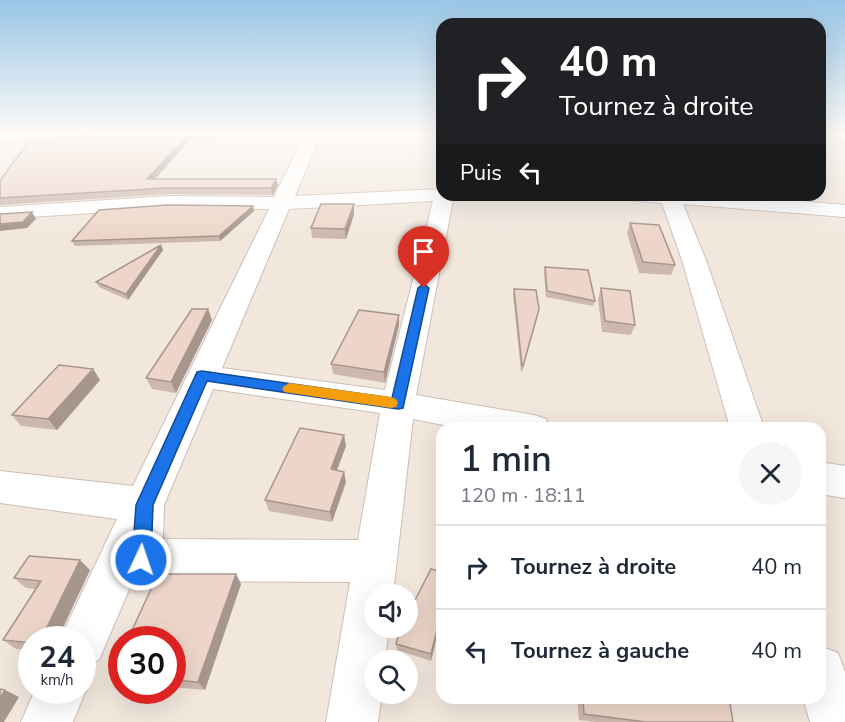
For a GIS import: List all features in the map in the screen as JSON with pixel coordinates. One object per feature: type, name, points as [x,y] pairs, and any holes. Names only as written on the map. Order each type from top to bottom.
[{"type":"street","points":[[90,626],[297,168]]},
{"type":"street","points":[[0,213],[170,202],[280,203],[436,195]]},
{"type":"street","points":[[352,722],[398,404],[442,201]]},
{"type":"street","points":[[671,201],[694,260],[745,422]]},
{"type":"street","points":[[728,201],[845,211]]},
{"type":"street","points":[[202,376],[398,404],[500,422]]},
{"type":"street","points":[[826,479],[845,482]]},
{"type":"street","points":[[0,487],[145,505]]},
{"type":"street","points":[[145,505],[141,560],[375,561]]},
{"type":"street","points":[[826,690],[836,722]]},
{"type":"street","points":[[47,722],[55,704]]},
{"type":"shaded area","points":[[0,168],[436,168],[436,201],[826,201],[826,168],[845,168],[845,722],[0,722]]},
{"type":"building","points":[[9,168],[158,168],[147,179],[276,179],[271,188],[167,188],[0,198],[0,181]]},
{"type":"building","points":[[321,204],[354,204],[345,229],[311,228]]},
{"type":"building","points":[[167,205],[253,206],[219,236],[72,241],[99,210]]},
{"type":"building","points":[[32,212],[23,222],[0,224],[0,214]]},
{"type":"building","points":[[630,223],[659,225],[675,265],[643,262]]},
{"type":"building","points":[[161,245],[126,294],[96,282]]},
{"type":"building","points":[[545,267],[588,270],[595,301],[547,291]]},
{"type":"building","points":[[601,288],[630,291],[635,325],[605,321]]},
{"type":"building","points":[[514,289],[536,290],[539,309],[523,366],[522,366]]},
{"type":"building","points":[[192,309],[208,309],[171,382],[146,378]]},
{"type":"building","points":[[359,310],[399,315],[384,372],[331,364]]},
{"type":"building","points":[[59,365],[93,369],[48,419],[12,415]]},
{"type":"building","points":[[300,428],[344,435],[331,469],[344,472],[330,512],[265,500]]},
{"type":"building","points":[[29,556],[80,560],[47,626],[18,626],[18,642],[3,640],[41,581],[14,578]]},
{"type":"building","points":[[431,569],[436,570],[436,634],[431,654],[396,644],[398,638],[418,638],[418,594]]},
{"type":"building","points":[[158,574],[236,574],[198,682],[186,681],[186,626],[134,626]]},
{"type":"building","points":[[583,704],[730,704],[733,722],[646,722],[584,714]]},
{"type":"slow traffic","points":[[289,388],[391,403]]},
{"type":"route","points":[[141,560],[145,505],[202,376],[398,404],[424,288]]}]
